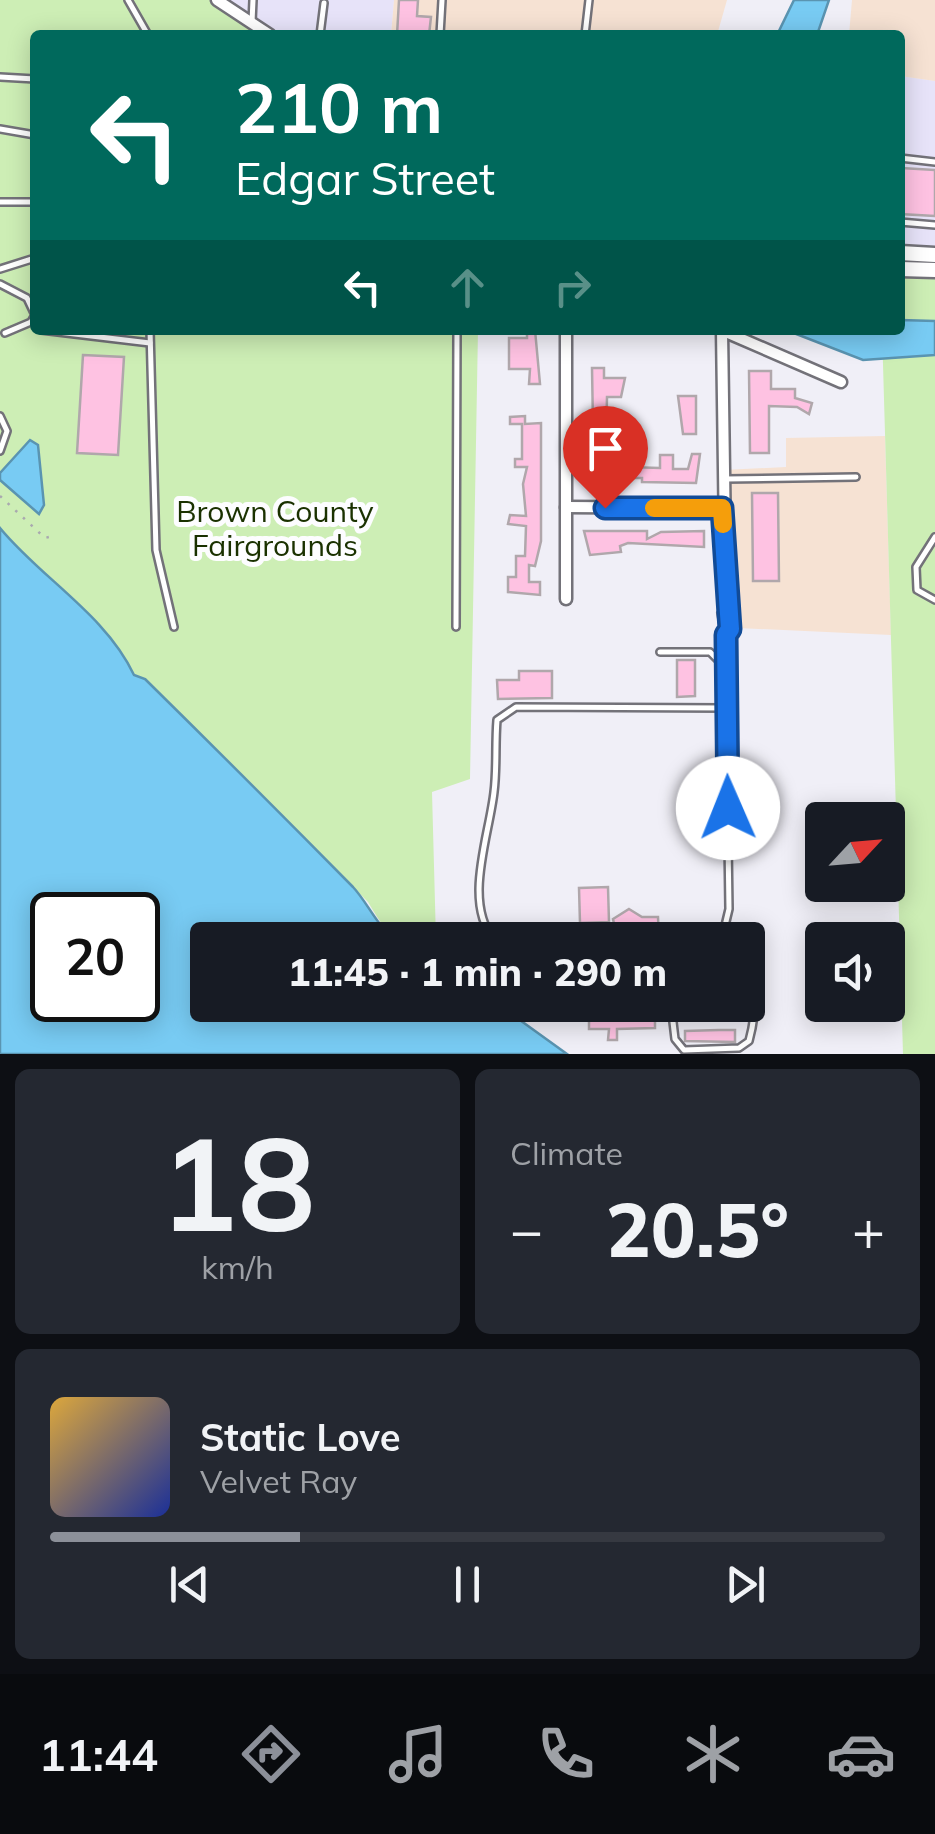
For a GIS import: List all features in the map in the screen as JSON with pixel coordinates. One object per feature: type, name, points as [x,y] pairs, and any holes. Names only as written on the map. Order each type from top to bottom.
[{"type":"street","points":[[216,0],[262,30]]},
{"type":"street","points":[[905,253],[935,255]]},
{"type":"street","points":[[905,269],[935,270]]},
{"type":"street","points":[[566,335],[566,600]]},
{"type":"street","points":[[722,335],[726,608]]},
{"type":"street","points":[[733,335],[841,382]]},
{"type":"street","points":[[566,508],[722,508]]},
{"type":"lane","points":[[128,0],[145,30]]},
{"type":"lane","points":[[252,23],[254,0]]},
{"type":"lane","points":[[440,30],[442,0]]},
{"type":"lane","points":[[586,30],[589,0]]},
{"type":"lane","points":[[321,30],[324,3]]},
{"type":"lane","points":[[0,77],[30,79]]},
{"type":"lane","points":[[0,129],[30,134]]},
{"type":"lane","points":[[905,159],[935,162]]},
{"type":"lane","points":[[0,202],[30,202]]},
{"type":"lane","points":[[905,223],[935,226]]},
{"type":"lane","points":[[0,270],[30,260]]},
{"type":"lane","points":[[0,284],[30,301]]},
{"type":"lane","points":[[5,333],[30,325]]},
{"type":"lane","points":[[83,335],[150,343]]},
{"type":"lane","points":[[150,335],[156,550],[174,627]]},
{"type":"lane","points":[[456,627],[457,335]]},
{"type":"lane","points":[[0,416],[7,431],[0,450]]},
{"type":"lane","points":[[722,480],[856,477]]},
{"type":"lane","points":[[935,537],[916,568],[918,590],[935,600]]},
{"type":"lane","points":[[726,608],[722,614],[726,635],[729,909],[726,922]]},
{"type":"lane","points":[[660,652],[710,652],[726,668]]},
{"type":"lane","points":[[485,922],[480,888],[495,789],[497,720],[502,713],[516,707],[726,708]]},
{"type":"lane","points":[[673,1022],[674,1040],[684,1050],[739,1048],[749,1041],[752,1022]]},
{"type":"path","points":[[0,496],[45,538],[53,536]]},
{"type":"shaded area","points":[[217,0],[394,0],[391,30],[262,30]]},
{"type":"shaded area","points":[[394,0],[727,0],[718,30],[391,30]]},
{"type":"shaded area","points":[[852,0],[935,0],[935,81],[905,77],[905,30],[849,30]]},
{"type":"shaded area","points":[[905,77],[935,81],[935,255],[905,253]]},
{"type":"shaded area","points":[[885,436],[891,635],[738,628],[737,615],[724,612],[723,470],[786,467],[786,438]]},
{"type":"green space","name":"Brown County Fairgrounds","points":[[0,0],[217,0],[262,30],[30,30],[30,335],[478,335],[470,779],[432,792],[436,922],[381,922],[368,902],[145,679],[134,675],[126,659],[0,528]]},
{"type":"green space","points":[[905,269],[935,270],[935,1054],[903,1054],[905,922],[899,922],[899,902],[905,902],[905,802],[896,802],[882,335],[905,335]]},
{"type":"water","points":[[794,0],[829,0],[819,30],[779,30]]},
{"type":"water","points":[[905,320],[935,321],[935,355],[863,360],[799,335],[905,335]]},
{"type":"water","points":[[30,440],[38,445],[44,505],[39,514],[0,480],[0,473]]},
{"type":"water","points":[[0,528],[90,615],[134,675],[145,679],[353,887],[379,922],[190,922],[190,1022],[523,1022],[567,1054],[0,1054]]},
{"type":"building","points":[[399,0],[418,0],[417,16],[431,17],[430,30],[397,30]]},
{"type":"building","points":[[905,168],[935,170],[935,216],[905,214]]},
{"type":"building","points":[[535,335],[540,384],[529,384],[530,369],[509,369],[509,338]]},
{"type":"building","points":[[83,355],[124,357],[118,455],[77,453]]},
{"type":"building","points":[[592,368],[604,368],[604,378],[625,378],[621,397],[607,397],[606,438],[587,438],[587,425],[593,425]]},
{"type":"building","points":[[749,371],[771,371],[771,389],[795,389],[795,398],[812,403],[809,414],[797,407],[769,406],[769,453],[750,453]]},
{"type":"building","points":[[678,396],[696,396],[696,434],[683,434]]},
{"type":"building","points":[[525,416],[525,424],[541,423],[541,541],[535,566],[529,565],[529,582],[540,582],[540,595],[508,592],[508,577],[516,577],[516,556],[525,556],[526,526],[508,524],[510,515],[526,516],[523,484],[527,467],[515,467],[515,459],[522,459],[522,424],[510,424],[510,417]]},
{"type":"building","points":[[692,454],[700,454],[696,483],[642,482],[642,478],[629,478],[628,467],[660,468],[660,455],[673,455],[673,469],[688,469]]},
{"type":"building","points":[[752,493],[778,493],[779,581],[753,581]]},
{"type":"building","points":[[584,531],[647,531],[647,539],[661,532],[704,531],[704,547],[628,543],[620,546],[621,552],[590,555]]},
{"type":"building","points":[[677,660],[695,660],[695,696],[677,697]]},
{"type":"building","points":[[519,671],[552,671],[552,698],[498,699],[497,680],[519,680]]},
{"type":"building","points":[[608,887],[609,922],[580,922],[579,888]]},
{"type":"building","points":[[629,909],[642,917],[658,917],[658,922],[614,922]]},
{"type":"building","points":[[589,1022],[655,1022],[655,1028],[617,1029],[617,1040],[608,1040],[609,1029],[589,1029]]},
{"type":"building","points":[[735,1030],[735,1042],[685,1041],[685,1031]]},
{"type":"slow traffic","points":[[654,508],[722,508],[723,524]]},
{"type":"route","points":[[605,508],[722,508],[726,608],[730,614],[726,635],[728,808]]}]
